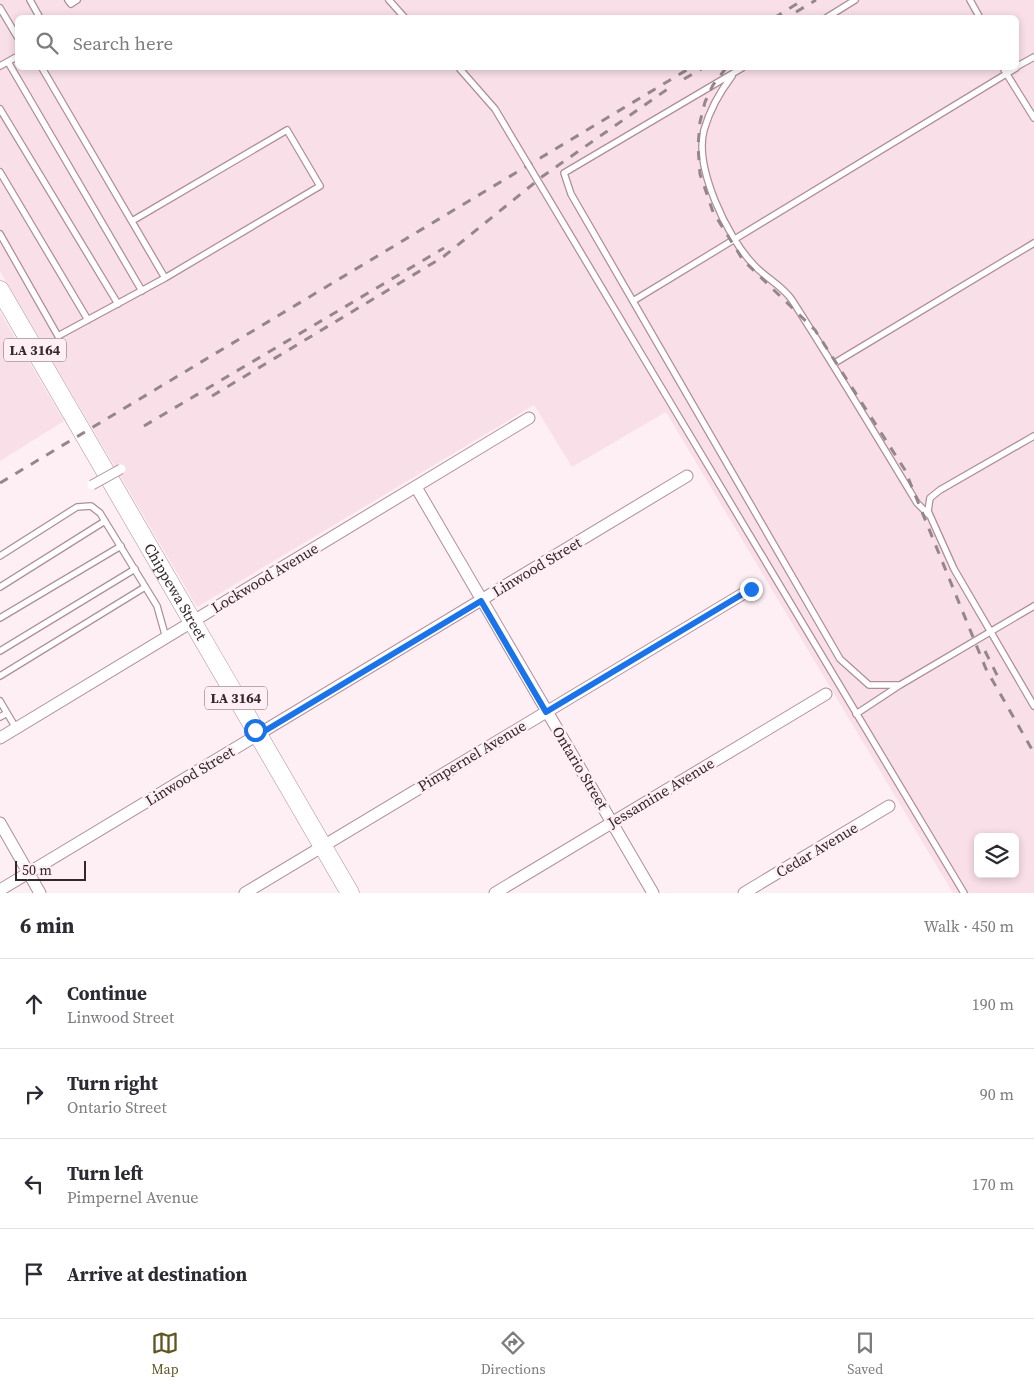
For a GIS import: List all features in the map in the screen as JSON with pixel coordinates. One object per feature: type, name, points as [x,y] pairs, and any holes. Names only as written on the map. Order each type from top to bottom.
[{"type":"main road","name":"Chippewa Street","points":[[0,290],[350,893]]},
{"type":"street","name":"Lockwood Avenue","points":[[0,738],[529,418]]},
{"type":"street","points":[[92,485],[120,469]]},
{"type":"street","name":"Linwood Street","points":[[0,890],[687,476]]},
{"type":"street","name":"Ontario Street","points":[[416,487],[653,893]]},
{"type":"street","name":"Pimpernel Avenue","points":[[246,893],[751,589]]},
{"type":"street","name":"Jessamine Avenue","points":[[495,893],[826,694]]},
{"type":"street","name":"Cedar Avenue","points":[[744,893],[889,806]]},
{"type":"street","points":[[0,823],[40,893]]},
{"type":"lane","points":[[30,0],[38,15]]},
{"type":"lane","points":[[68,0],[71,4],[77,0]]},
{"type":"lane","points":[[389,0],[402,15]]},
{"type":"lane","points":[[831,15],[855,0]]},
{"type":"lane","points":[[970,0],[978,15]]},
{"type":"lane","points":[[0,8],[15,33]]},
{"type":"lane","points":[[15,57],[3,63],[142,291]]},
{"type":"lane","points":[[1019,66],[1034,57]]},
{"type":"lane","points":[[43,70],[165,278]]},
{"type":"lane","points":[[461,70],[495,109],[964,893]]},
{"type":"lane","points":[[738,70],[564,173],[571,194],[840,658],[869,685],[900,685]]},
{"type":"lane","points":[[1004,70],[1034,118]]},
{"type":"lane","points":[[633,301],[1013,70]]},
{"type":"lane","points":[[734,72],[716,98],[704,132],[705,171],[720,214],[754,266],[790,298],[833,364],[917,503],[930,515]]},
{"type":"lane","points":[[0,109],[118,304]]},
{"type":"lane","points":[[0,234],[58,336],[165,278],[320,186],[287,130],[132,221]]},
{"type":"lane","points":[[0,172],[88,320]]},
{"type":"lane","points":[[833,364],[1034,243]]},
{"type":"lane","points":[[1034,436],[940,490],[930,498],[928,511],[954,569],[1034,706]]},
{"type":"lane","points":[[0,556],[77,507],[91,506],[106,521],[157,606],[166,638]]},
{"type":"lane","points":[[0,587],[106,521]]},
{"type":"lane","points":[[0,618],[121,546]]},
{"type":"lane","points":[[0,651],[135,570]]},
{"type":"lane","points":[[0,676],[145,587]]},
{"type":"lane","points":[[856,714],[900,685],[1034,606]]},
{"type":"lane","points":[[0,701],[16,728]]},
{"type":"lane","points":[[0,717],[7,713]]},
{"type":"shaded area","points":[[0,0],[1034,0],[1034,893],[953,893],[666,412],[572,467],[534,405],[197,607],[0,271]]},
{"type":"shaded area","points":[[0,312],[64,421],[0,461]]},
{"type":"railway","points":[[779,15],[803,0]]},
{"type":"railway","points":[[796,12],[816,0]]},
{"type":"railway","points":[[0,483],[687,70]]},
{"type":"railway","points":[[684,79],[700,70]]},
{"type":"railway","points":[[724,70],[713,85],[705,102],[700,122],[698,146],[700,174],[713,212],[743,260],[815,330],[905,470],[986,669],[1034,753]]},
{"type":"railway","points":[[212,396],[443,257],[543,176],[669,88]]},
{"type":"railway","points":[[144,426],[444,248]]},
{"type":"railway","points":[[985,651],[1001,683]]},
{"type":"route","points":[[255,730],[258,735],[481,601],[546,712],[751,589]]}]
